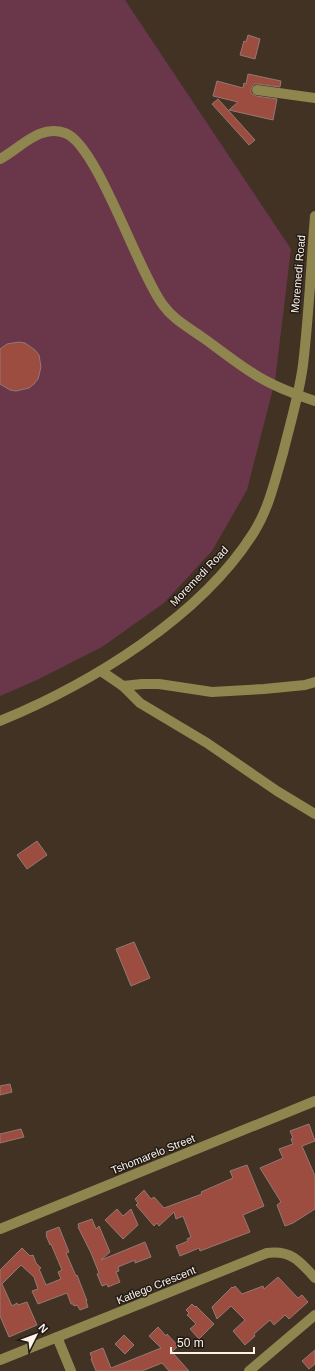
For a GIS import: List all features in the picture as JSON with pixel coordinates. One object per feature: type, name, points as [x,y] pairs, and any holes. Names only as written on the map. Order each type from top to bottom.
[{"type":"street","points":[[257,90],[315,98]]},
{"type":"street","points":[[0,159],[28,139],[47,131],[59,131],[72,136],[88,156],[114,203],[140,264],[163,306],[179,321],[254,374],[298,395],[315,401]]},
{"type":"street","name":"Moremedi Road","points":[[0,721],[63,692],[102,671],[170,622],[199,597],[224,572],[254,531],[270,498],[298,395],[303,365],[315,217]]},
{"type":"street","points":[[102,671],[123,686],[140,703],[207,743],[277,791],[315,814]]},
{"type":"street","points":[[123,686],[159,684],[212,692],[264,689],[315,682]]},
{"type":"street","name":"Tshomarelo Street","points":[[0,1229],[315,1101]]},
{"type":"street","name":"Katlego Crescent","points":[[0,1360],[57,1336],[267,1254],[284,1253],[292,1256],[304,1265],[315,1278]]},
{"type":"street","points":[[249,1371],[315,1315]]},
{"type":"street","points":[[57,1336],[71,1371]]},
{"type":"shaded area","points":[[0,0],[125,0],[291,249],[275,381],[247,490],[212,551],[164,603],[102,647],[37,680],[0,696]]},
{"type":"building","points":[[248,35],[260,39],[255,59],[240,55],[244,41],[246,42]]},
{"type":"building","points":[[248,74],[281,81],[280,87],[254,84],[251,89],[251,93],[256,96],[277,99],[273,120],[229,110],[238,102],[213,96],[217,81],[243,88],[244,83],[246,84]]},
{"type":"building","points":[[218,99],[255,140],[249,145],[212,104]]},
{"type":"building","points":[[19,342],[25,343],[35,350],[39,355],[41,367],[38,379],[34,384],[29,388],[16,391],[10,390],[0,384],[0,349],[7,344]]},
{"type":"building","points":[[37,841],[47,855],[27,869],[17,855]]},
{"type":"building","points":[[134,942],[150,978],[131,986],[116,949]]},
{"type":"building","points":[[10,1084],[12,1092],[0,1095],[0,1086]]},
{"type":"building","points":[[309,1124],[315,1141],[302,1146],[315,1176],[315,1209],[293,1223],[285,1226],[277,1205],[281,1202],[260,1168],[283,1158],[279,1149],[293,1144],[291,1139],[293,1138],[290,1131]]},
{"type":"building","points":[[21,1129],[24,1137],[0,1143],[0,1134]]},
{"type":"building","points":[[247,1165],[264,1206],[243,1215],[250,1232],[200,1251],[199,1248],[180,1256],[176,1246],[188,1241],[187,1239],[191,1237],[183,1216],[176,1219],[174,1212],[159,1226],[157,1223],[154,1226],[136,1205],[138,1203],[135,1199],[144,1190],[151,1199],[154,1197],[164,1208],[202,1194],[201,1192],[233,1178],[230,1171]]},
{"type":"building","points":[[117,1209],[123,1216],[131,1209],[138,1225],[123,1239],[105,1220]]},
{"type":"building","points":[[92,1219],[96,1229],[99,1226],[110,1252],[101,1260],[145,1242],[151,1257],[135,1263],[135,1260],[118,1267],[119,1271],[116,1272],[120,1282],[108,1287],[107,1284],[102,1286],[97,1274],[99,1273],[91,1253],[78,1227],[78,1224]]},
{"type":"building","points":[[59,1227],[69,1252],[66,1253],[76,1276],[77,1275],[88,1307],[80,1310],[77,1305],[74,1306],[71,1304],[67,1293],[38,1304],[32,1291],[38,1289],[34,1277],[21,1265],[2,1284],[12,1306],[17,1303],[18,1305],[27,1302],[37,1325],[9,1337],[0,1316],[0,1270],[22,1248],[30,1256],[33,1255],[36,1263],[41,1268],[39,1269],[46,1285],[61,1279],[58,1272],[62,1270],[46,1235],[46,1232]]},
{"type":"building","points":[[278,1277],[298,1298],[302,1295],[308,1302],[289,1319],[285,1315],[274,1325],[270,1320],[254,1334],[255,1336],[245,1345],[233,1331],[245,1320],[231,1306],[217,1319],[212,1307],[232,1287],[233,1288],[235,1286],[242,1294],[263,1286],[264,1289]]},
{"type":"building","points":[[192,1304],[195,1307],[196,1306],[214,1324],[199,1339],[190,1329],[196,1324],[187,1315],[189,1313],[186,1310]]},
{"type":"building","points":[[158,1327],[178,1346],[172,1352],[189,1371],[169,1371],[162,1363],[142,1371],[96,1371],[90,1353],[103,1348],[111,1368],[161,1348],[149,1336]]},
{"type":"building","points":[[124,1335],[134,1345],[125,1354],[115,1344]]},
{"type":"building","points":[[315,1350],[315,1364],[309,1369],[302,1361]]}]
